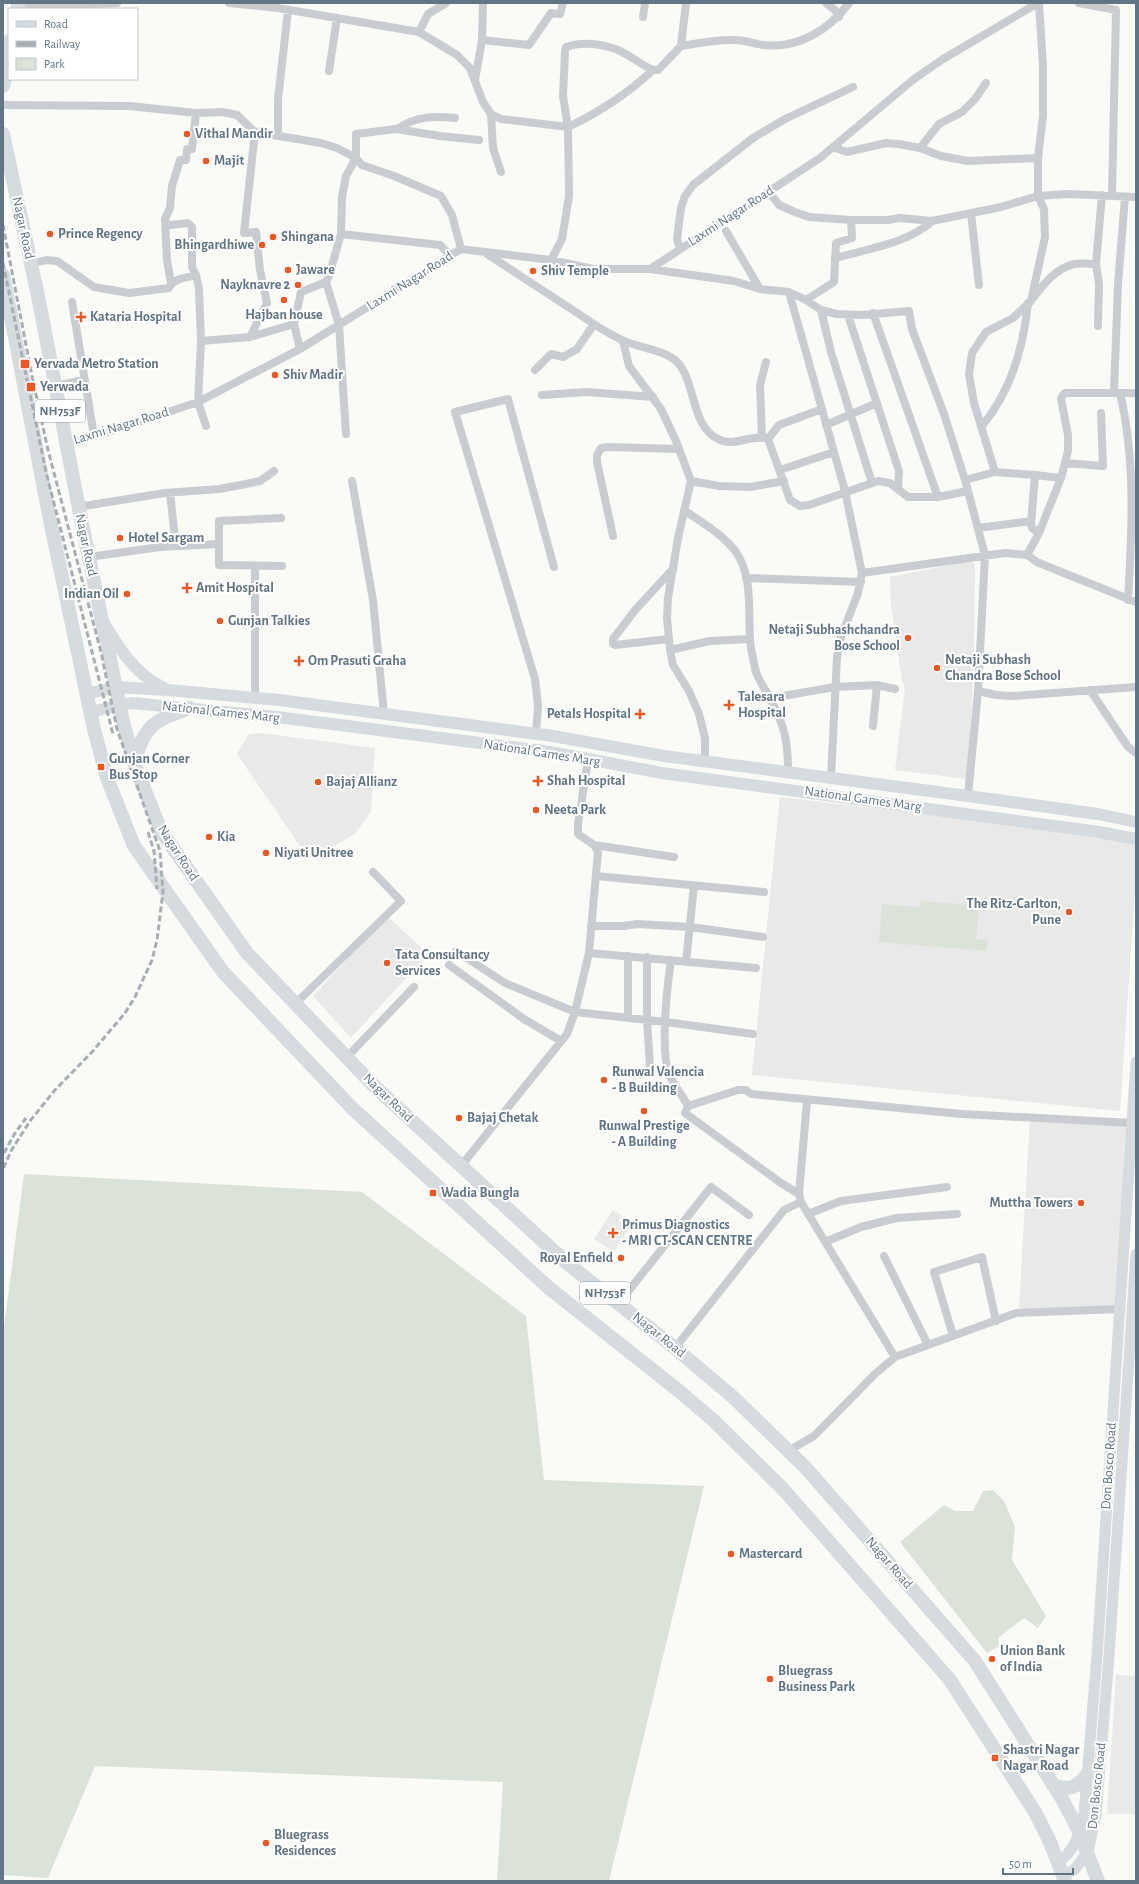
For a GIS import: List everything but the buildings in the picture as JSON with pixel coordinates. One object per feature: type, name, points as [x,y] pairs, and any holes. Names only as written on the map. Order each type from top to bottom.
[{"type":"highway","points":[[3,86],[8,65]]},
{"type":"highway","name":"Nagar Road","points":[[3,134],[31,264],[78,507],[120,705],[134,762],[161,831],[247,953],[374,1086],[568,1264],[675,1348],[733,1398],[805,1467],[961,1644],[984,1674],[1053,1784],[1088,1852],[1098,1881]]},
{"type":"highway","name":"NH753F","points":[[3,275],[50,520],[90,712],[107,778],[134,846],[223,972],[362,1117],[549,1288],[679,1390],[713,1420],[783,1489],[950,1680],[1034,1812],[1050,1842],[1064,1879]]},
{"type":"highway","points":[[134,762],[139,745],[151,726],[167,716],[190,708]]},
{"type":"highway","points":[[1053,1784],[1062,1788],[1072,1788],[1079,1785],[1087,1775]]},
{"type":"main road","points":[[102,618],[126,658],[144,675],[168,690]]},
{"type":"main road","name":"National Games Marg","points":[[86,694],[116,687],[255,698],[536,734],[705,762],[968,796],[1108,816],[1136,822]]},
{"type":"main road","name":"National Games Marg","points":[[90,712],[132,703],[277,717],[550,752],[662,773],[1106,833],[1136,839]]},
{"type":"main road","points":[[591,743],[605,752],[1112,828],[1136,834]]},
{"type":"main road","points":[[588,760],[604,757],[648,765],[841,788],[976,802],[1105,821],[1136,829]]},
{"type":"main road","points":[[1106,833],[1108,816]]},
{"type":"main road","name":"Don Bosco Road","points":[[1058,1862],[1068,1856],[1079,1833],[1084,1814],[1098,1647],[1136,1062]]},
{"type":"main road","name":"Don Bosco Road","points":[[1064,1879],[1074,1870],[1088,1852],[1096,1815],[1109,1656],[1136,1254]]},
{"type":"street","points":[[18,6],[117,3]]},
{"type":"street","points":[[228,3],[288,10],[419,32],[457,55],[470,68],[483,102],[491,114],[501,119],[568,127],[593,115],[626,93],[653,70],[658,70],[681,46],[706,41],[736,40],[764,45],[792,44],[818,33],[839,17],[849,3]]},
{"type":"street","points":[[419,32],[428,14],[446,3]]},
{"type":"street","points":[[475,80],[482,40],[483,3]]},
{"type":"street","points":[[482,40],[529,45],[551,13],[560,14],[563,3]]},
{"type":"street","points":[[643,17],[645,3]]},
{"type":"street","points":[[681,46],[686,3]]},
{"type":"street","points":[[826,3],[835,10],[839,17]]},
{"type":"street","points":[[981,427],[994,412],[1016,367],[1029,302],[1045,237],[1044,209],[1038,196],[1038,158],[1044,116],[1043,66],[1038,3]]},
{"type":"street","name":"Laxmi Nagar Road","points":[[66,443],[94,436],[198,402],[300,349],[461,249],[551,260],[593,269],[650,269],[820,158],[914,79],[943,59],[1038,3]]},
{"type":"street","points":[[1079,3],[1116,10],[1112,196]]},
{"type":"street","points":[[278,136],[278,99],[288,10]]},
{"type":"street","points":[[328,71],[338,18]]},
{"type":"street","points":[[551,260],[562,239],[569,196],[568,127],[563,96],[566,46],[572,44],[596,44],[617,50],[653,70]]},
{"type":"street","points":[[920,148],[939,124],[962,112],[975,99],[986,82]]},
{"type":"street","points":[[680,250],[677,239],[681,208],[685,196],[693,185],[753,138],[786,119],[853,87]]},
{"type":"street","points":[[3,105],[129,106],[196,113],[222,112],[237,115],[255,132],[321,143],[337,148],[356,158],[362,165],[394,176],[441,196],[452,215],[461,249]]},
{"type":"street","points":[[171,283],[167,260],[165,219],[170,208],[172,186],[180,160],[186,160],[187,149],[192,149],[196,113]]},
{"type":"street","points":[[491,114],[493,148],[501,172]]},
{"type":"street","points":[[397,129],[425,116],[455,118]]},
{"type":"street","points":[[346,434],[339,325],[326,282],[341,234],[342,197],[346,176],[356,158],[356,134],[397,129],[440,136],[479,140]]},
{"type":"street","points":[[250,337],[267,303],[260,270],[256,232],[244,233],[255,132]]},
{"type":"street","points":[[833,147],[847,152],[886,143],[920,148],[941,156],[968,161],[1038,158]]},
{"type":"street","points":[[769,192],[779,205],[809,217],[851,220],[888,220],[900,218],[932,221],[1038,196],[1068,194],[1136,197],[1136,192]]},
{"type":"street","points":[[1098,326],[1100,284],[1096,264],[1102,195]]},
{"type":"street","points":[[862,573],[1004,553],[1028,555],[1037,562],[1132,601],[1132,492],[1126,418],[1117,392],[1118,284],[1125,197]]},
{"type":"street","points":[[971,213],[979,285]]},
{"type":"street","points":[[806,300],[834,282],[836,243],[852,238],[851,220]]},
{"type":"street","points":[[835,258],[897,241],[925,227],[932,221]]},
{"type":"street","points":[[166,224],[188,224],[192,227],[192,267],[196,275],[199,289],[201,341],[198,402],[206,426]]},
{"type":"street","points":[[726,231],[760,289]]},
{"type":"street","points":[[341,234],[440,245],[451,256]]},
{"type":"street","points":[[484,252],[594,324],[623,341],[672,357],[683,369],[702,423],[710,435],[719,440],[731,443],[765,438],[779,425],[822,409]]},
{"type":"street","points":[[31,264],[46,260],[56,261],[94,287],[129,293],[169,288],[171,283],[175,280],[196,275]]},
{"type":"street","points":[[994,472],[974,403],[969,374],[972,353],[986,332],[1013,318],[1029,302],[1042,285],[1058,272],[1074,264],[1096,264]]},
{"type":"street","points":[[650,269],[734,281],[760,289],[789,292],[806,300],[821,310],[848,314],[873,314],[909,311],[912,330],[944,414],[965,480],[986,555],[978,691],[968,796]]},
{"type":"street","points":[[300,349],[294,324],[301,292],[326,282]]},
{"type":"street","points":[[789,292],[845,491],[862,573],[861,582],[840,640],[835,687],[831,778]]},
{"type":"street","points":[[72,302],[94,436]]},
{"type":"street","points":[[821,310],[831,352],[872,483]]},
{"type":"street","points":[[848,314],[898,471],[898,488]]},
{"type":"street","points":[[873,314],[938,497]]},
{"type":"street","points":[[201,341],[250,337],[294,324]]},
{"type":"street","points":[[535,370],[551,354],[563,357],[577,349],[594,324]]},
{"type":"street","points":[[623,341],[629,366],[661,409],[691,481],[684,510],[668,598],[668,639],[673,665],[689,691],[699,714],[705,738],[705,762]]},
{"type":"street","points":[[766,362],[760,385],[765,438],[780,470],[790,500],[800,506],[810,505],[845,491],[878,481],[890,483],[908,497],[938,497],[968,491]]},
{"type":"street","points":[[55,386],[84,380]]},
{"type":"street","points":[[542,394],[588,392],[652,397]]},
{"type":"street","points":[[1028,555],[1039,533],[1061,478],[1068,450],[1068,435],[1062,406],[1062,395],[1065,393],[1136,393]]},
{"type":"street","points":[[536,734],[538,705],[535,679],[455,412],[508,399],[554,567]]},
{"type":"street","points":[[826,425],[877,403]]},
{"type":"street","points":[[1065,463],[1103,466],[1101,413]]},
{"type":"street","points":[[613,536],[597,462],[597,454],[601,448],[678,449]]},
{"type":"street","points":[[780,470],[834,452]]},
{"type":"street","points":[[78,507],[170,493],[219,489],[241,485],[260,481],[274,471]]},
{"type":"street","points":[[965,480],[994,472],[1061,478]]},
{"type":"street","points":[[1035,475],[1031,521],[1032,528],[1039,533]]},
{"type":"street","points":[[352,481],[373,600],[384,714]]},
{"type":"street","points":[[691,481],[719,486],[750,487],[784,481]]},
{"type":"street","points":[[170,493],[176,538]]},
{"type":"street","points":[[684,510],[717,534],[736,552],[745,570],[749,590],[750,639],[755,670],[771,698],[784,727],[788,746],[788,772]]},
{"type":"street","points":[[281,518],[219,521],[219,565],[282,566]]},
{"type":"street","points":[[978,528],[1031,521]]},
{"type":"street","points":[[89,557],[160,548],[219,544]]},
{"type":"street","points":[[255,566],[255,698]]},
{"type":"street","points":[[668,639],[613,644],[613,639],[636,609],[673,568]]},
{"type":"street","points":[[746,578],[861,582]]},
{"type":"street","points":[[670,650],[710,641],[750,639]]},
{"type":"street","points":[[771,698],[835,687],[877,685],[895,689]]},
{"type":"street","points":[[873,726],[877,685]]},
{"type":"street","points":[[978,691],[996,695],[1013,696],[1136,687]]},
{"type":"street","points":[[1090,690],[1128,747],[1136,753]]},
{"type":"street","points":[[461,1166],[567,1034],[575,1012],[589,953],[598,852],[594,845],[578,834],[578,824],[588,760]]},
{"type":"street","points":[[594,845],[674,857]]},
{"type":"street","points":[[296,1003],[401,901],[373,872]]},
{"type":"street","points":[[596,876],[764,892]]},
{"type":"street","points":[[686,962],[694,886]]},
{"type":"street","points":[[592,926],[624,926],[638,924],[690,927],[763,937]]},
{"type":"street","points":[[456,951],[505,983],[575,1012],[666,1022],[753,1034]]},
{"type":"street","points":[[589,953],[647,957],[756,968]]},
{"type":"street","points":[[628,956],[628,1018]]},
{"type":"street","points":[[647,957],[647,1020],[650,1067]]},
{"type":"street","points":[[671,960],[666,994],[667,1066],[669,1076],[688,1106]]},
{"type":"street","points":[[449,965],[524,1019],[561,1042]]},
{"type":"street","points":[[347,1057],[414,987]]},
{"type":"street","points":[[895,1357],[808,1214],[800,1198],[685,1113],[688,1106],[738,1090],[746,1090],[751,1094],[962,1114],[1132,1123]]},
{"type":"street","points":[[675,1348],[784,1210],[800,1198],[807,1100]]},
{"type":"street","points":[[619,1303],[711,1187],[749,1215]]},
{"type":"street","points":[[808,1214],[841,1201],[947,1187]]},
{"type":"street","points":[[825,1242],[861,1227],[897,1218],[957,1214]]},
{"type":"street","points":[[884,1256],[928,1345]]},
{"type":"street","points":[[954,1336],[934,1272],[982,1257],[996,1321]]},
{"type":"street","points":[[788,1452],[814,1436],[875,1374],[895,1357],[1016,1313],[1120,1309]]},
{"type":"shaded area","name":"Netaji Subhash Chandra Bose School","points":[[969,561],[975,564],[974,656],[968,779],[895,770],[905,689],[902,680],[891,606],[890,577]]},
{"type":"shaded area","points":[[261,733],[375,748],[371,811],[355,834],[331,848],[300,846],[237,754],[249,734]]},
{"type":"shaded area","points":[[780,797],[1108,836],[1136,845],[1136,876],[1120,1111],[752,1075]]},
{"type":"shaded area","points":[[387,916],[428,954],[351,1038],[313,996]]},
{"type":"shaded area","points":[[1030,1118],[1127,1125],[1117,1305],[1021,1315],[1019,1307]]},
{"type":"shaded area","name":"Primus Diagnostics - MRI CT-SCAN CENTRE","points":[[613,1210],[622,1216],[619,1221],[625,1226],[629,1220],[633,1223],[614,1252],[594,1239]]},
{"type":"shaded area","points":[[1116,1675],[1136,1676],[1136,1814],[1107,1814]]},
{"type":"green space","points":[[921,901],[979,906],[976,939],[988,940],[987,951],[879,942],[882,904],[920,907]]},
{"type":"green space","points":[[24,1174],[362,1192],[526,1316],[544,1480],[704,1486],[609,1881],[497,1881],[503,1782],[95,1766],[48,1878],[3,1875],[3,1335]]},
{"type":"green space","points":[[993,1490],[1004,1501],[1015,1527],[1012,1560],[1046,1616],[1038,1628],[1024,1618],[998,1638],[1000,1646],[987,1653],[900,1542],[944,1505],[955,1511],[973,1511],[983,1491]]},
{"type":"railway","points":[[3,225],[48,450],[101,652],[117,729],[160,851],[163,892],[157,940],[152,960],[135,997],[125,1013],[92,1052],[55,1090],[30,1121],[11,1151],[3,1169]]},
{"type":"railway","points":[[3,263],[46,472],[113,734]]},
{"type":"railway","points":[[148,832],[154,851],[157,889]]},
{"type":"railway","points":[[4,1153],[15,1133],[26,1118]]},
{"type":"place","name":"Vithal Mandir","points":[[187,134]]},
{"type":"place","name":"Majit","points":[[206,161]]},
{"type":"place","name":"Prince Regency","points":[[50,234]]},
{"type":"place","name":"Shingana","points":[[273,237]]},
{"type":"place","name":"Bhingardhiwe","points":[[262,245]]},
{"type":"place","name":"Jaware","points":[[288,270]]},
{"type":"place","name":"Shiv Temple","points":[[533,271]]},
{"type":"place","name":"Nayknavre 2","points":[[298,285]]},
{"type":"place","name":"Hajban house","points":[[284,300]]},
{"type":"place","name":"Kataria Hospital","points":[[81,317]]},
{"type":"place","name":"Yervada Metro Station","points":[[25,364]]},
{"type":"place","name":"Shiv Madir","points":[[275,375]]},
{"type":"place","name":"Yerwada","points":[[31,387]]},
{"type":"place","name":"Hotel Sargam","points":[[120,538]]},
{"type":"place","name":"Amit Hospital","points":[[187,588]]},
{"type":"place","name":"Indian Oil","points":[[127,594]]},
{"type":"place","name":"Gunjan Talkies","points":[[220,621]]},
{"type":"place","name":"Netaji Subhashchandra Bose School","points":[[908,638]]},
{"type":"place","name":"Om Prasuti Graha","points":[[299,661]]},
{"type":"place","name":"Netaji Subhash Chandra Bose School","points":[[937,668]]},
{"type":"place","name":"Talesara Hospital","points":[[729,705]]},
{"type":"place","name":"Petals Hospital","points":[[640,714]]},
{"type":"place","name":"Gunjan Corner Bus Stop","points":[[101,767]]},
{"type":"place","name":"Shah Hospital","points":[[538,781]]},
{"type":"place","name":"Bajaj Allianz","points":[[318,782]]},
{"type":"place","name":"Neeta Park","points":[[536,810]]},
{"type":"place","name":"Kia","points":[[209,837]]},
{"type":"place","name":"Niyati Unitree","points":[[266,853]]},
{"type":"place","name":"The Ritz-Carlton, Pune","points":[[1069,912]]},
{"type":"place","name":"Tata Consultancy Services","points":[[387,963]]},
{"type":"place","name":"Runwal Valencia - B Building","points":[[604,1080]]},
{"type":"place","name":"Runwal Prestige - A Building","points":[[644,1111]]},
{"type":"place","name":"Bajaj Chetak","points":[[459,1118]]},
{"type":"place","name":"Wadia Bungla","points":[[433,1193]]},
{"type":"place","name":"Muttha Towers","points":[[1081,1203]]},
{"type":"place","name":"Primus Diagnostics - MRI CT-SCAN CENTRE","points":[[613,1233]]},
{"type":"place","name":"Royal Enfield","points":[[621,1258]]},
{"type":"place","name":"Mastercard","points":[[731,1554]]},
{"type":"place","name":"Union Bank of India","points":[[992,1659]]},
{"type":"place","name":"Bluegrass Business Park","points":[[770,1679]]},
{"type":"place","name":"Shastri Nagar Nagar Road","points":[[995,1758]]},
{"type":"place","name":"Bluegrass Residences","points":[[266,1843]]}]
